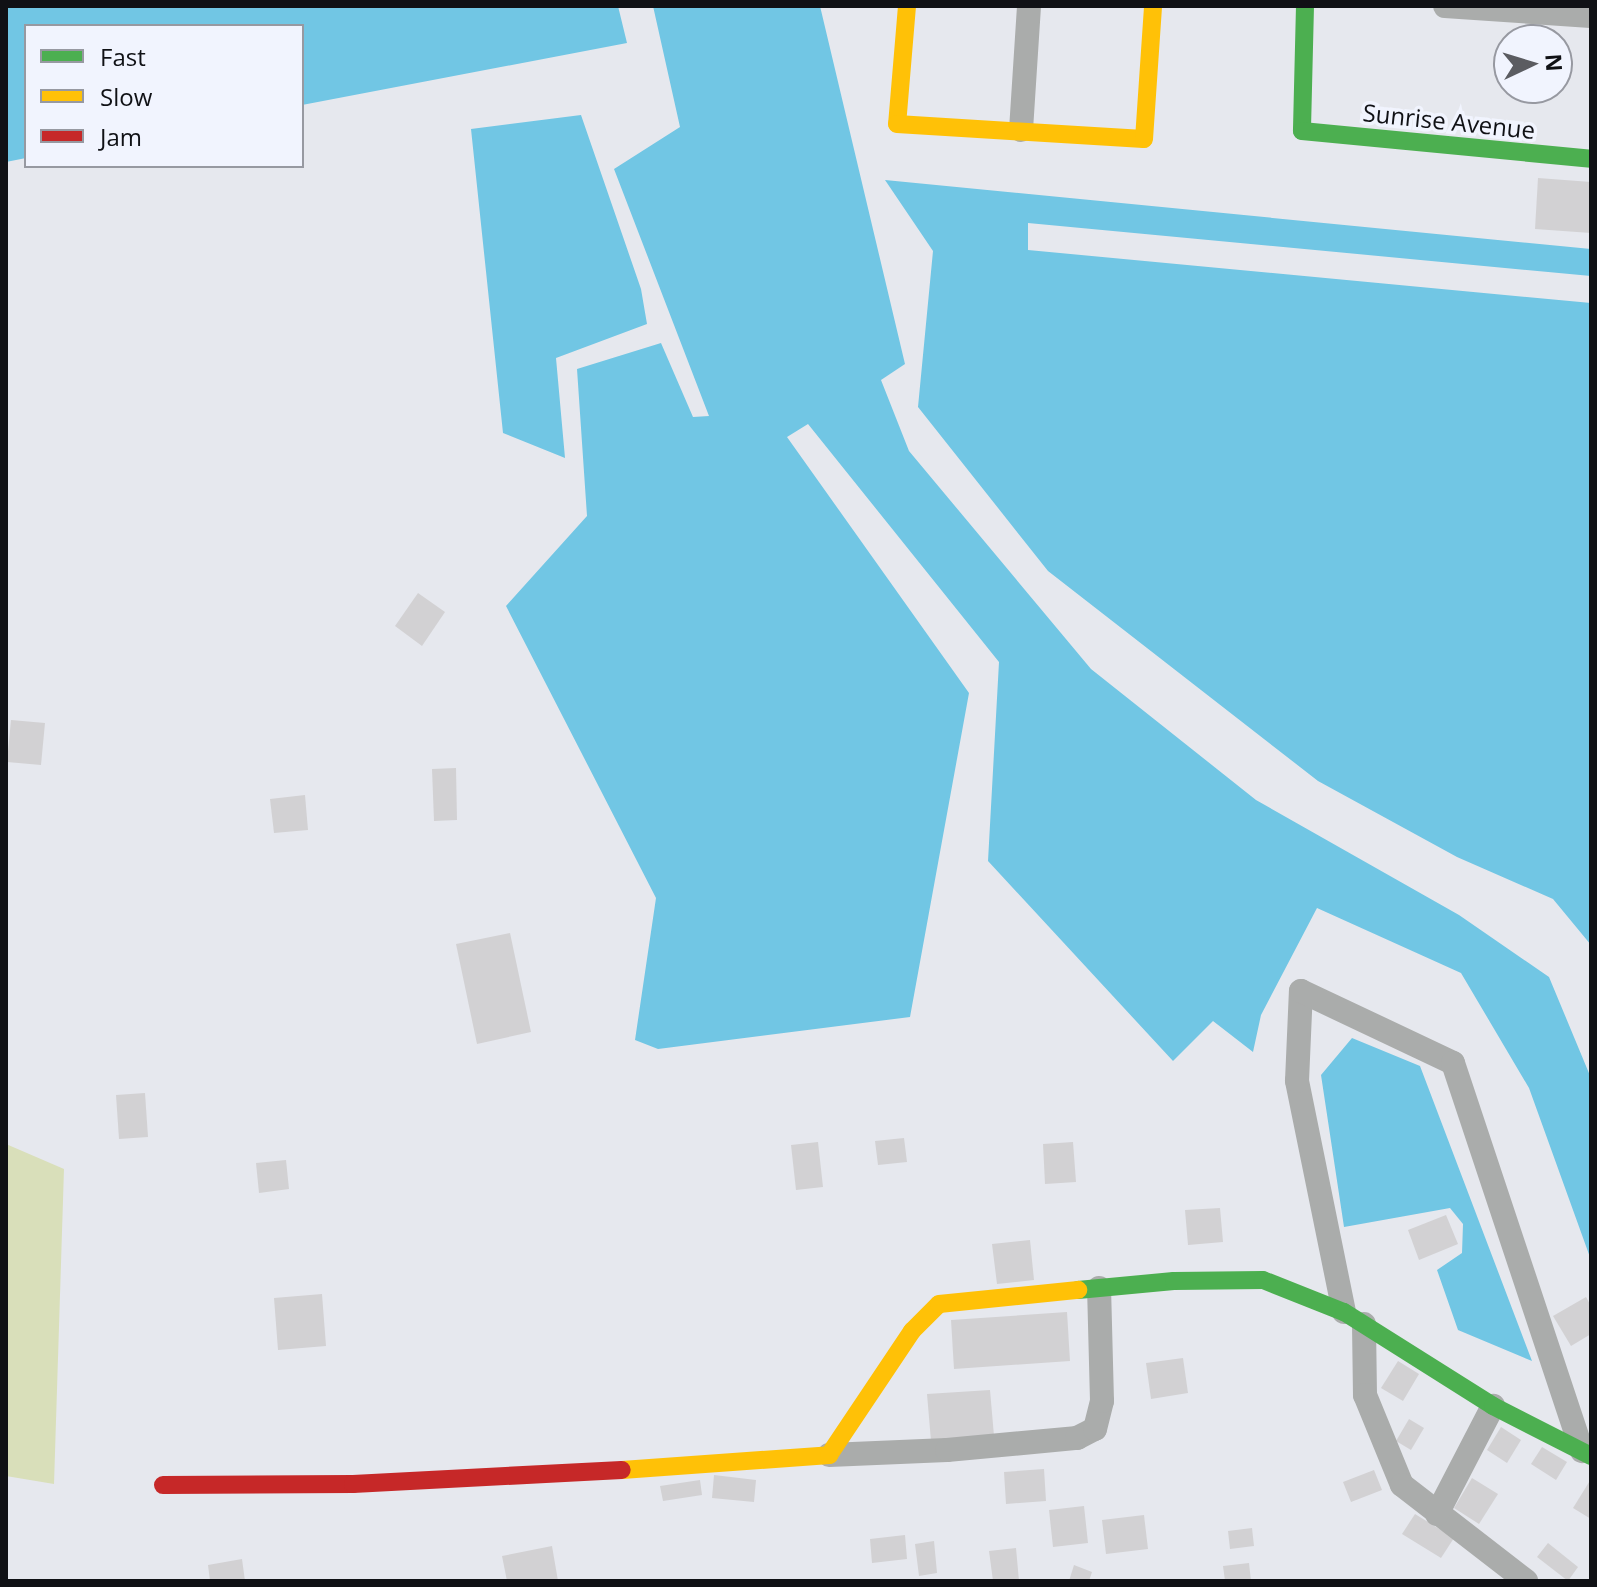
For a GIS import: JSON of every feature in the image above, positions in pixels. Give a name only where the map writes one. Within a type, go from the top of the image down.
[{"type":"street","points":[[907,6],[897,124],[1144,139],[1153,6]]},
{"type":"street","points":[[1021,130],[1029,6]]},
{"type":"street","name":"Sunrise Avenue","points":[[1305,6],[1302,131],[1591,159]]},
{"type":"street","points":[[1445,6],[1591,16]]},
{"type":"street","points":[[1526,1581],[1402,1485],[1365,1395],[1354,1318],[1297,1081],[1301,991],[1453,1063],[1587,1454]]},
{"type":"street","points":[[829,1455],[912,1331],[939,1304],[1174,1281],[1263,1280],[1354,1318],[1493,1406],[1587,1454]]},
{"type":"street","points":[[163,1485],[353,1484],[734,1464],[1077,1438],[1095,1429],[1102,1401],[1099,1288]]},
{"type":"street","points":[[1437,1514],[1493,1406]]},
{"type":"green space","points":[[6,1144],[64,1169],[54,1484],[6,1476]]},
{"type":"water","points":[[6,6],[618,6],[627,43],[304,105],[304,24],[24,24],[24,158],[6,162]]},
{"type":"water","points":[[653,6],[820,6],[905,364],[881,380],[909,451],[1091,669],[1256,800],[1459,915],[1549,977],[1591,1078],[1591,1260],[1529,1088],[1461,973],[1317,908],[1261,1015],[1253,1052],[1213,1021],[1173,1061],[988,861],[999,662],[808,424],[787,437],[969,693],[910,1017],[658,1049],[635,1040],[656,898],[506,606],[587,516],[577,369],[661,343],[693,417],[709,416],[614,169],[680,127]]},
{"type":"water","points":[[581,115],[641,289],[647,324],[556,358],[565,458],[503,433],[471,129]]},
{"type":"water","points":[[885,180],[1591,249],[1591,276],[1028,223],[1028,250],[1591,303],[1591,945],[1553,899],[1457,857],[1318,781],[1048,571],[918,407],[933,251]]},
{"type":"water","points":[[1352,1038],[1420,1066],[1532,1361],[1458,1330],[1437,1270],[1462,1253],[1463,1224],[1450,1208],[1344,1227],[1321,1075]]},
{"type":"building","points":[[1538,178],[1591,182],[1591,233],[1535,229]]},
{"type":"building","points":[[418,593],[445,612],[422,646],[395,626]]},
{"type":"building","points":[[11,720],[45,723],[41,765],[7,762]]},
{"type":"building","points":[[456,768],[457,820],[434,821],[432,769]]},
{"type":"building","points":[[305,795],[308,830],[274,833],[270,799]]},
{"type":"building","points":[[510,933],[531,1032],[477,1044],[456,944]]},
{"type":"building","points":[[145,1093],[148,1137],[119,1139],[116,1095]]},
{"type":"building","points":[[904,1138],[907,1162],[878,1165],[875,1141]]},
{"type":"building","points":[[818,1142],[823,1187],[796,1190],[791,1145]]},
{"type":"building","points":[[1073,1142],[1076,1182],[1045,1184],[1043,1144]]},
{"type":"building","points":[[286,1160],[289,1189],[259,1193],[256,1163]]},
{"type":"building","points":[[1220,1208],[1223,1242],[1188,1245],[1185,1210]]},
{"type":"building","points":[[1446,1215],[1458,1244],[1419,1260],[1408,1230]]},
{"type":"building","points":[[1030,1240],[1034,1280],[997,1284],[992,1244]]},
{"type":"building","points":[[322,1294],[326,1346],[278,1350],[274,1298]]},
{"type":"building","points":[[1586,1297],[1591,1306],[1591,1334],[1571,1346],[1553,1316]]},
{"type":"building","points":[[1067,1312],[1070,1361],[954,1369],[951,1320]]},
{"type":"building","points":[[1183,1358],[1188,1393],[1151,1399],[1146,1363]]},
{"type":"building","points":[[1398,1361],[1419,1374],[1403,1401],[1381,1388]]},
{"type":"building","points":[[990,1390],[994,1436],[931,1441],[927,1394]]},
{"type":"building","points":[[1409,1419],[1424,1428],[1411,1450],[1396,1441]]},
{"type":"building","points":[[1501,1427],[1521,1440],[1507,1463],[1487,1450]]},
{"type":"building","points":[[1542,1447],[1567,1462],[1556,1480],[1531,1464]]},
{"type":"building","points":[[1044,1469],[1046,1501],[1006,1504],[1004,1472]]},
{"type":"building","points":[[1374,1470],[1382,1490],[1351,1502],[1343,1482]]},
{"type":"building","points":[[714,1475],[756,1480],[754,1502],[712,1498]]},
{"type":"building","points":[[1472,1478],[1498,1494],[1479,1524],[1454,1508]]},
{"type":"building","points":[[1591,1479],[1591,1519],[1573,1508]]},
{"type":"building","points":[[700,1480],[702,1495],[663,1501],[660,1486]]},
{"type":"building","points":[[1084,1506],[1088,1543],[1053,1547],[1049,1510]]},
{"type":"building","points":[[1415,1514],[1454,1538],[1441,1558],[1402,1534]]},
{"type":"building","points":[[1144,1515],[1148,1549],[1106,1554],[1102,1520]]},
{"type":"building","points":[[1252,1528],[1254,1546],[1230,1549],[1228,1531]]},
{"type":"building","points":[[905,1535],[907,1559],[872,1563],[870,1539]]},
{"type":"building","points":[[934,1541],[937,1573],[919,1576],[915,1544]]},
{"type":"building","points":[[1548,1543],[1578,1567],[1568,1581],[1537,1557]]},
{"type":"building","points":[[552,1546],[558,1581],[507,1581],[502,1556]]},
{"type":"building","points":[[1016,1548],[1019,1581],[993,1581],[989,1551]]},
{"type":"building","points":[[242,1559],[245,1581],[210,1581],[208,1565]]},
{"type":"building","points":[[1249,1563],[1251,1581],[1225,1581],[1223,1566]]},
{"type":"building","points":[[1074,1565],[1092,1572],[1089,1581],[1069,1581]]},
{"type":"traffic: fast","points":[[1305,6],[1302,131],[1591,159]]},
{"type":"traffic: fast","points":[[1078,1290],[1174,1281],[1263,1280],[1344,1312],[1493,1406],[1591,1456]]},
{"type":"traffic: slow","points":[[907,6],[897,124],[1144,139],[1153,6]]},
{"type":"traffic: slow","points":[[622,1470],[829,1455],[912,1331],[939,1304],[1078,1290]]},
{"type":"traffic: jam","points":[[163,1485],[353,1484],[622,1470]]}]
